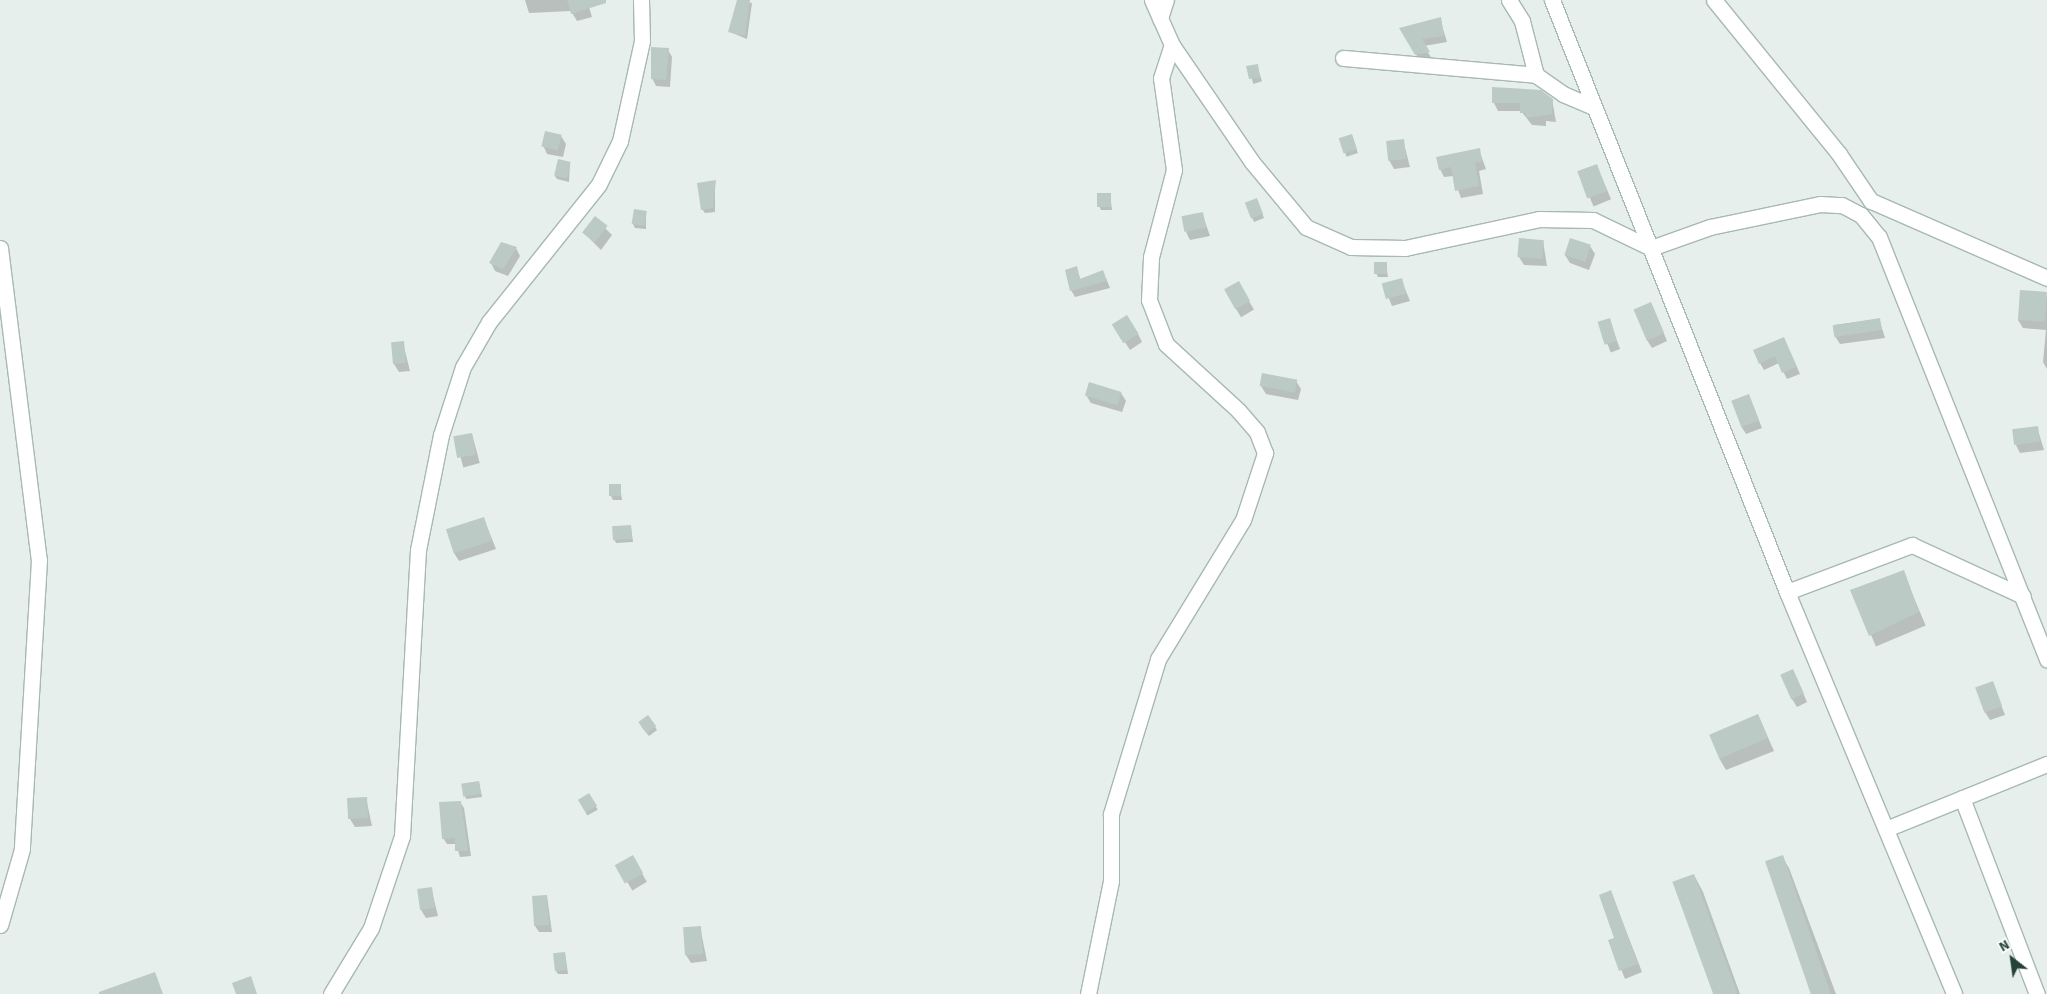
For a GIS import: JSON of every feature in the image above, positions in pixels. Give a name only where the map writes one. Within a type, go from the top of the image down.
[{"type":"street","points":[[331,994],[370,928],[402,836],[418,550],[441,435],[463,368],[490,322],[599,184],[620,141],[642,41],[641,0]]},
{"type":"street","points":[[1152,0],[1172,45],[1252,162],[1306,227],[1351,247],[1405,248],[1539,220],[1584,220],[1650,248],[1710,228],[1820,204],[1842,205],[1861,215],[1879,237],[2047,660]]},
{"type":"street","points":[[1160,18],[1166,0]]},
{"type":"street","points":[[1508,0],[1522,21],[1536,75]]},
{"type":"street","points":[[1552,0],[1787,592],[1954,994]]},
{"type":"street","points":[[1714,0],[1839,154],[1871,201],[2047,278]]},
{"type":"street","points":[[1088,994],[1111,881],[1111,814],[1158,659],[1243,520],[1265,453],[1257,432],[1239,411],[1166,344],[1149,300],[1151,257],[1174,170],[1161,78],[1172,45]]},
{"type":"street","points":[[1343,58],[1536,75],[1563,94],[1594,107]]},
{"type":"street","points":[[1861,215],[1871,201]]},
{"type":"street","points":[[0,248],[39,560],[22,849],[0,925]]},
{"type":"street","points":[[1787,592],[1912,545],[2023,596]]},
{"type":"street","points":[[1886,829],[2047,764]]},
{"type":"street","points":[[1962,798],[2037,994]]},
{"type":"building","points":[[567,0],[606,0],[606,3],[571,14]]},
{"type":"building","points":[[737,0],[750,0],[745,36],[728,32]]},
{"type":"building","points":[[1441,17],[1444,36],[1422,39],[1430,52],[1415,55],[1399,28]]},
{"type":"building","points":[[651,47],[669,48],[666,80],[651,79]]},
{"type":"building","points":[[1258,64],[1260,78],[1249,79],[1246,66]]},
{"type":"building","points":[[1492,87],[1541,90],[1553,99],[1552,114],[1526,118],[1526,113],[1520,113],[1520,103],[1492,103]]},
{"type":"building","points":[[545,131],[562,135],[558,150],[541,147]]},
{"type":"building","points":[[1352,134],[1357,149],[1344,154],[1339,138]]},
{"type":"building","points":[[1404,139],[1406,159],[1388,161],[1386,141]]},
{"type":"building","points":[[1480,148],[1482,161],[1475,163],[1479,186],[1455,191],[1451,167],[1439,170],[1436,157]]},
{"type":"building","points":[[558,159],[571,162],[567,178],[554,176]]},
{"type":"building","points":[[1597,164],[1607,191],[1587,198],[1577,171]]},
{"type":"building","points":[[716,180],[713,208],[701,210],[697,183]]},
{"type":"building","points":[[1097,193],[1111,193],[1111,207],[1097,207]]},
{"type":"building","points":[[1257,198],[1263,214],[1251,219],[1245,203]]},
{"type":"building","points":[[634,209],[647,211],[644,226],[632,224]]},
{"type":"building","points":[[1203,212],[1206,228],[1184,232],[1181,216]]},
{"type":"building","points":[[595,216],[608,226],[595,242],[582,233]]},
{"type":"building","points":[[1519,238],[1544,240],[1542,259],[1517,257]]},
{"type":"building","points":[[1570,238],[1591,245],[1585,262],[1564,255]]},
{"type":"building","points":[[501,242],[517,247],[503,269],[489,263]]},
{"type":"building","points":[[1374,262],[1387,262],[1387,274],[1374,274]]},
{"type":"building","points":[[1077,266],[1080,279],[1103,270],[1107,281],[1070,291],[1065,270]]},
{"type":"building","points":[[1402,278],[1406,293],[1386,299],[1382,283]]},
{"type":"building","points":[[1239,281],[1250,301],[1235,309],[1224,289]]},
{"type":"building","points":[[2020,290],[2047,292],[2045,322],[2018,320]]},
{"type":"building","points":[[1651,302],[1664,333],[1647,341],[1634,309]]},
{"type":"building","points":[[1127,315],[1139,334],[1123,343],[1112,325]]},
{"type":"building","points":[[1610,318],[1617,341],[1605,345],[1598,322]]},
{"type":"building","points":[[1880,318],[1882,330],[1834,337],[1833,326]]},
{"type":"building","points":[[1784,337],[1797,367],[1782,373],[1775,356],[1759,364],[1753,350]]},
{"type":"building","points":[[404,341],[406,363],[393,364],[391,342]]},
{"type":"building","points":[[1262,373],[1297,380],[1295,393],[1260,386]]},
{"type":"building","points":[[1089,382],[1122,392],[1117,405],[1085,395]]},
{"type":"building","points":[[1749,394],[1759,420],[1741,427],[1731,401]]},
{"type":"building","points":[[2038,426],[2040,442],[2014,445],[2012,429]]},
{"type":"building","points":[[472,433],[476,455],[457,458],[453,436]]},
{"type":"building","points":[[609,484],[621,484],[621,496],[609,496]]},
{"type":"building","points":[[484,517],[492,541],[454,553],[446,529]]},
{"type":"building","points":[[631,525],[632,539],[613,540],[612,526]]},
{"type":"building","points":[[1904,570],[1919,612],[1869,636],[1850,590]]},
{"type":"building","points":[[1793,669],[1804,694],[1791,699],[1780,675]]},
{"type":"building","points":[[1993,681],[2002,706],[1984,713],[1975,687]]},
{"type":"building","points":[[1758,714],[1768,738],[1719,759],[1709,735]]},
{"type":"building","points":[[648,715],[656,726],[647,733],[638,722]]},
{"type":"building","points":[[479,781],[481,794],[463,797],[461,784]]},
{"type":"building","points":[[589,793],[597,806],[586,813],[578,800]]},
{"type":"building","points":[[367,797],[368,818],[348,819],[347,798]]},
{"type":"building","points":[[461,801],[468,851],[455,851],[455,838],[442,839],[439,802]]},
{"type":"building","points":[[633,855],[643,873],[625,884],[615,865]]},
{"type":"building","points":[[1783,855],[1831,994],[1811,994],[1765,861]]},
{"type":"building","points":[[1694,874],[1737,993],[1713,994],[1672,882]]},
{"type":"building","points":[[432,887],[435,908],[420,910],[417,889]]},
{"type":"building","points":[[1611,890],[1638,964],[1619,971],[1608,940],[1614,938],[1599,895]]},
{"type":"building","points":[[547,895],[549,925],[534,926],[532,896]]},
{"type":"building","points":[[701,926],[703,954],[685,955],[683,927]]},
{"type":"building","points":[[565,952],[567,970],[555,971],[553,953]]},
{"type":"building","points":[[155,972],[163,994],[99,994],[99,992]]},
{"type":"building","points":[[251,976],[257,994],[236,994],[232,983]]}]
